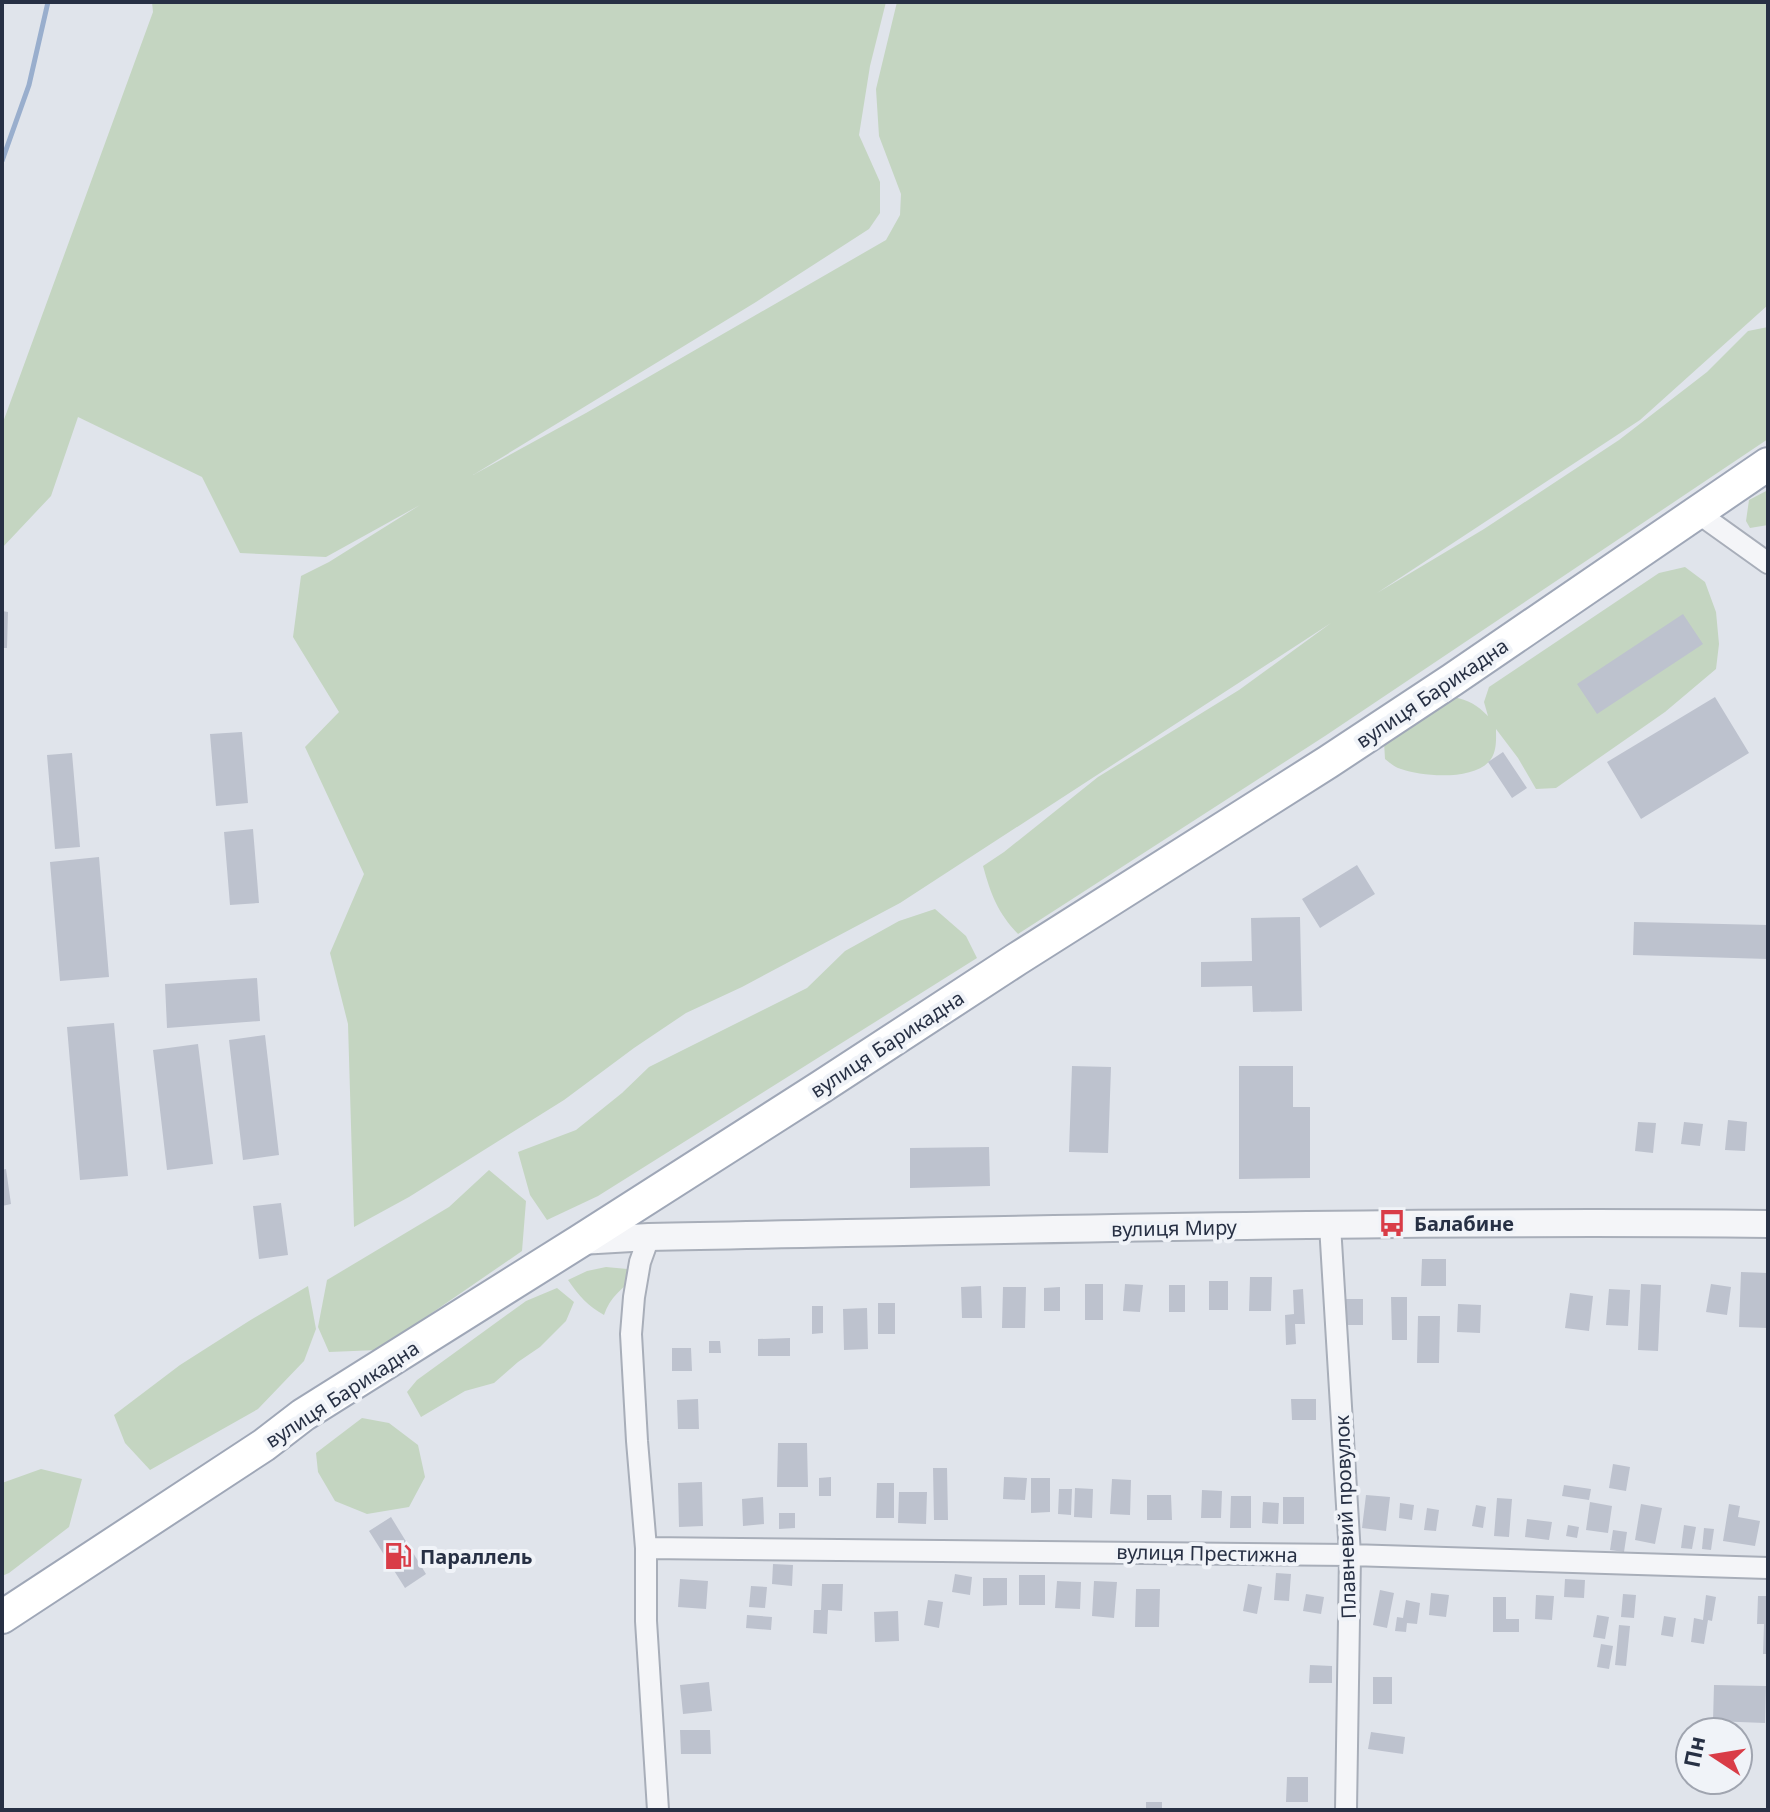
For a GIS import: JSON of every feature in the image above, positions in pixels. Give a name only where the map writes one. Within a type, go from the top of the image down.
[{"type":"main road","name":"вулиця Барикадна","points":[[2,1617],[240,1461],[303,1415],[1328,762],[1768,464]]},
{"type":"street","points":[[1698,513],[1768,563]]},
{"type":"street","name":"вулиця Миру","points":[[580,1241],[649,1237],[1330,1225],[1579,1222],[1768,1224]]},
{"type":"street","name":"Плавневий провулок","points":[[1330,1225],[1350,1555],[1346,1810]]},
{"type":"street","points":[[649,1237],[640,1262],[631,1334],[646,1548],[646,1621],[658,1810]]},
{"type":"street","name":"вулиця Престижна","points":[[646,1548],[1350,1555],[1768,1568]]},
{"type":"green space","points":[[152,2],[886,2],[870,66],[859,135],[880,182],[880,213],[869,229],[473,475],[886,240],[900,215],[901,194],[879,136],[876,89],[897,2],[1768,2],[1768,305],[1640,420],[1377,593],[1484,529],[1619,440],[1707,372],[1748,331],[1768,327],[1768,439],[1325,736],[1018,934],[996,903],[983,866],[1098,777],[1239,690],[1331,623],[900,903],[742,987],[686,1013],[564,1100],[409,1197],[354,1227],[348,1024],[330,953],[364,874],[305,747],[339,712],[293,637],[301,576],[420,505],[326,557],[240,553],[202,477],[78,417],[51,496],[2,548],[2,425],[153,12]]},
{"type":"green space","points":[[1768,490],[1768,525],[1750,528],[1746,521],[1749,500]]},
{"type":"green space","points":[[1685,567],[1705,582],[1716,612],[1719,644],[1716,669],[1665,712],[1556,788],[1536,789],[1496,729],[1493,756],[1474,771],[1449,775],[1422,774],[1399,768],[1385,759],[1384,742],[1453,697],[1472,704],[1488,716],[1484,702],[1489,687],[1659,573]]},
{"type":"green space","points":[[935,909],[966,936],[977,958],[598,1196],[547,1220],[530,1195],[518,1152],[576,1130],[649,1067],[807,988],[845,951],[899,921]]},
{"type":"green space","points":[[489,1170],[526,1201],[522,1251],[378,1350],[329,1352],[318,1327],[327,1280],[449,1207]]},
{"type":"green space","points":[[606,1267],[638,1270],[637,1277],[613,1298],[604,1315],[584,1300],[568,1280]]},
{"type":"green space","points":[[308,1286],[316,1329],[304,1361],[258,1409],[150,1470],[125,1443],[114,1415],[180,1365]]},
{"type":"green space","points":[[557,1288],[574,1302],[566,1321],[540,1347],[494,1383],[465,1391],[421,1417],[407,1392],[417,1380],[526,1301]]},
{"type":"green space","points":[[362,1418],[389,1423],[418,1445],[425,1477],[409,1507],[367,1514],[335,1501],[318,1472],[316,1453]]},
{"type":"green space","points":[[41,1469],[82,1479],[69,1527],[2,1576],[2,1483]]},
{"type":"building","points":[[2,611],[8,612],[7,648],[2,648]]},
{"type":"building","points":[[1683,614],[1703,644],[1597,714],[1577,684]]},
{"type":"building","points":[[1715,697],[1749,753],[1641,819],[1607,762]]},
{"type":"building","points":[[242,732],[248,803],[216,806],[210,734]]},
{"type":"building","points":[[1503,752],[1527,788],[1512,798],[1488,762]]},
{"type":"building","points":[[72,753],[80,847],[55,849],[47,755]]},
{"type":"building","points":[[253,829],[259,903],[230,905],[224,832]]},
{"type":"building","points":[[99,857],[109,977],[60,981],[50,862]]},
{"type":"building","points":[[1357,865],[1375,894],[1320,928],[1302,899]]},
{"type":"building","points":[[1300,917],[1302,1011],[1253,1012],[1252,986],[1201,987],[1201,962],[1252,961],[1251,918]]},
{"type":"building","points":[[1634,922],[1768,925],[1768,959],[1633,955]]},
{"type":"building","points":[[257,978],[260,1021],[167,1028],[165,984]]},
{"type":"building","points":[[114,1023],[128,1176],[80,1180],[67,1027]]},
{"type":"building","points":[[265,1035],[279,1155],[243,1160],[229,1040]]},
{"type":"building","points":[[198,1044],[213,1164],[167,1170],[153,1050]]},
{"type":"building","points":[[1072,1066],[1111,1067],[1108,1153],[1069,1152]]},
{"type":"building","points":[[1239,1066],[1293,1066],[1293,1107],[1310,1107],[1310,1178],[1239,1179]]},
{"type":"building","points":[[1728,1120],[1747,1122],[1745,1151],[1725,1150]]},
{"type":"building","points":[[1638,1122],[1656,1123],[1653,1153],[1635,1151]]},
{"type":"building","points":[[1684,1122],[1703,1124],[1700,1146],[1681,1144]]},
{"type":"building","points":[[989,1147],[990,1186],[910,1188],[910,1148]]},
{"type":"building","points":[[6,1169],[11,1204],[2,1206],[2,1170]]},
{"type":"building","points":[[281,1203],[288,1255],[259,1259],[253,1206]]},
{"type":"building","points":[[1422,1259],[1446,1259],[1446,1286],[1421,1286]]},
{"type":"building","points":[[1741,1272],[1768,1273],[1767,1328],[1739,1327]]},
{"type":"building","points":[[1250,1277],[1272,1277],[1271,1311],[1249,1311]]},
{"type":"building","points":[[1209,1281],[1228,1281],[1228,1310],[1209,1310]]},
{"type":"building","points":[[1085,1284],[1103,1284],[1103,1320],[1085,1320]]},
{"type":"building","points":[[1125,1284],[1143,1285],[1140,1312],[1123,1311]]},
{"type":"building","points":[[1641,1284],[1661,1285],[1658,1351],[1638,1350]]},
{"type":"building","points":[[1711,1284],[1731,1287],[1727,1315],[1706,1312]]},
{"type":"building","points":[[1169,1285],[1185,1285],[1185,1312],[1169,1312]]},
{"type":"building","points":[[981,1286],[982,1318],[962,1318],[961,1287]]},
{"type":"building","points":[[1003,1287],[1026,1287],[1025,1328],[1002,1328]]},
{"type":"building","points":[[1060,1287],[1060,1311],[1044,1311],[1044,1288]]},
{"type":"building","points":[[1303,1289],[1305,1324],[1295,1324],[1296,1344],[1286,1345],[1285,1315],[1294,1314],[1293,1290]]},
{"type":"building","points":[[1609,1289],[1630,1290],[1628,1326],[1606,1325]]},
{"type":"building","points":[[1570,1293],[1593,1296],[1589,1331],[1565,1328]]},
{"type":"building","points":[[1391,1297],[1407,1297],[1407,1340],[1392,1340]]},
{"type":"building","points":[[1346,1299],[1363,1299],[1363,1325],[1346,1325]]},
{"type":"building","points":[[878,1303],[895,1303],[895,1334],[878,1334]]},
{"type":"building","points":[[1458,1304],[1481,1305],[1480,1333],[1457,1332]]},
{"type":"building","points":[[812,1306],[823,1306],[823,1333],[812,1334]]},
{"type":"building","points":[[867,1308],[868,1349],[844,1350],[843,1309]]},
{"type":"building","points":[[1418,1316],[1440,1316],[1439,1363],[1417,1363]]},
{"type":"building","points":[[790,1338],[790,1356],[758,1356],[758,1339]]},
{"type":"building","points":[[709,1341],[720,1341],[721,1353],[709,1353]]},
{"type":"building","points":[[672,1348],[691,1348],[692,1371],[672,1371]]},
{"type":"building","points":[[698,1399],[699,1429],[678,1429],[677,1400]]},
{"type":"building","points":[[1291,1399],[1316,1399],[1316,1420],[1292,1420]]},
{"type":"building","points":[[778,1443],[807,1443],[808,1487],[777,1487]]},
{"type":"building","points":[[1613,1464],[1630,1467],[1626,1491],[1609,1488]]},
{"type":"building","points":[[933,1468],[947,1468],[948,1520],[934,1520]]},
{"type":"building","points":[[831,1477],[831,1496],[819,1496],[819,1478]]},
{"type":"building","points":[[1004,1477],[1027,1478],[1025,1500],[1003,1499]]},
{"type":"building","points":[[1031,1478],[1050,1478],[1050,1512],[1031,1513]]},
{"type":"building","points":[[1112,1479],[1131,1480],[1130,1515],[1110,1514]]},
{"type":"building","points":[[702,1482],[703,1526],[679,1527],[678,1483]]},
{"type":"building","points":[[877,1483],[894,1483],[894,1518],[876,1518]]},
{"type":"building","points":[[1564,1485],[1591,1489],[1589,1500],[1562,1496]]},
{"type":"building","points":[[1075,1488],[1093,1489],[1092,1518],[1074,1517]]},
{"type":"building","points":[[1059,1489],[1072,1489],[1071,1515],[1058,1514]]},
{"type":"building","points":[[1202,1490],[1222,1491],[1221,1518],[1201,1518]]},
{"type":"building","points":[[899,1492],[927,1492],[926,1524],[898,1523]]},
{"type":"building","points":[[1147,1495],[1171,1495],[1172,1520],[1147,1520]]},
{"type":"building","points":[[1366,1495],[1390,1497],[1386,1531],[1362,1528]]},
{"type":"building","points":[[1231,1496],[1251,1496],[1251,1528],[1230,1528]]},
{"type":"building","points":[[763,1497],[764,1524],[743,1526],[742,1499]]},
{"type":"building","points":[[1283,1497],[1304,1497],[1304,1524],[1283,1524]]},
{"type":"building","points":[[1497,1498],[1512,1499],[1509,1537],[1494,1536]]},
{"type":"building","points":[[1263,1502],[1279,1503],[1278,1524],[1262,1523]]},
{"type":"building","points":[[1590,1502],[1612,1506],[1608,1533],[1586,1530]]},
{"type":"building","points":[[1400,1503],[1414,1505],[1412,1520],[1399,1518]]},
{"type":"building","points":[[1641,1504],[1662,1508],[1655,1544],[1635,1540]]},
{"type":"building","points":[[1729,1504],[1740,1506],[1738,1517],[1760,1521],[1755,1546],[1723,1541]]},
{"type":"building","points":[[1476,1505],[1486,1507],[1483,1528],[1472,1526]]},
{"type":"building","points":[[1427,1508],[1439,1510],[1436,1531],[1424,1530]]},
{"type":"building","points":[[779,1513],[795,1513],[795,1528],[779,1529]]},
{"type":"building","points":[[391,1517],[426,1574],[405,1588],[369,1531]]},
{"type":"building","points":[[1527,1519],[1552,1522],[1549,1540],[1525,1537]]},
{"type":"building","points":[[1568,1525],[1579,1527],[1577,1538],[1566,1536]]},
{"type":"building","points":[[1684,1525],[1696,1527],[1692,1549],[1681,1548]]},
{"type":"building","points":[[1704,1528],[1714,1529],[1711,1550],[1702,1549]]},
{"type":"building","points":[[1613,1530],[1627,1532],[1624,1552],[1610,1550]]},
{"type":"building","points":[[773,1564],[793,1565],[792,1586],[772,1584]]},
{"type":"building","points":[[1276,1573],[1291,1574],[1289,1601],[1274,1600]]},
{"type":"building","points":[[955,1574],[972,1577],[970,1595],[952,1592]]},
{"type":"building","points":[[1019,1575],[1045,1575],[1045,1605],[1019,1605]]},
{"type":"building","points":[[983,1578],[1007,1578],[1007,1605],[983,1606]]},
{"type":"building","points":[[680,1579],[708,1581],[706,1609],[678,1607]]},
{"type":"building","points":[[1565,1579],[1585,1580],[1584,1598],[1564,1597]]},
{"type":"building","points":[[1057,1581],[1081,1582],[1080,1609],[1055,1608]]},
{"type":"building","points":[[1094,1581],[1117,1582],[1114,1618],[1092,1616]]},
{"type":"building","points":[[822,1584],[843,1584],[842,1611],[828,1610],[827,1634],[813,1633],[814,1610],[821,1610]]},
{"type":"building","points":[[1248,1584],[1262,1587],[1257,1614],[1243,1611]]},
{"type":"building","points":[[751,1586],[767,1587],[765,1608],[749,1607]]},
{"type":"building","points":[[1136,1589],[1160,1589],[1159,1627],[1135,1627]]},
{"type":"building","points":[[1380,1590],[1394,1593],[1387,1628],[1373,1625]]},
{"type":"building","points":[[1431,1593],[1449,1595],[1446,1617],[1429,1615]]},
{"type":"building","points":[[1306,1594],[1324,1597],[1321,1614],[1303,1611]]},
{"type":"building","points":[[1623,1594],[1636,1595],[1634,1618],[1621,1617]]},
{"type":"building","points":[[1536,1595],[1554,1596],[1552,1620],[1535,1619]]},
{"type":"building","points":[[1706,1595],[1716,1597],[1712,1621],[1708,1620],[1704,1644],[1691,1642],[1694,1618],[1703,1620]]},
{"type":"building","points":[[1758,1596],[1768,1596],[1768,1654],[1763,1654],[1764,1624],[1757,1624]]},
{"type":"building","points":[[1493,1597],[1506,1597],[1506,1619],[1519,1619],[1519,1632],[1493,1632]]},
{"type":"building","points":[[928,1600],[943,1602],[939,1628],[924,1625]]},
{"type":"building","points":[[1406,1600],[1420,1603],[1417,1624],[1407,1623],[1406,1632],[1395,1631],[1397,1617],[1403,1618]]},
{"type":"building","points":[[898,1611],[899,1641],[875,1642],[874,1612]]},
{"type":"building","points":[[747,1615],[772,1617],[771,1630],[746,1628]]},
{"type":"building","points":[[1597,1615],[1609,1617],[1605,1639],[1593,1637]]},
{"type":"building","points":[[1664,1616],[1676,1618],[1673,1637],[1661,1635]]},
{"type":"building","points":[[1619,1625],[1630,1626],[1626,1666],[1615,1665]]},
{"type":"building","points":[[1601,1644],[1613,1646],[1609,1669],[1597,1667]]},
{"type":"building","points":[[1310,1665],[1332,1666],[1332,1683],[1309,1683]]},
{"type":"building","points":[[1373,1677],[1392,1677],[1392,1704],[1373,1704]]},
{"type":"building","points":[[709,1682],[712,1711],[683,1714],[680,1685]]},
{"type":"building","points":[[1714,1685],[1766,1686],[1765,1723],[1754,1723],[1754,1716],[1713,1716]]},
{"type":"building","points":[[680,1730],[710,1730],[711,1754],[681,1754]]},
{"type":"building","points":[[1371,1732],[1405,1737],[1403,1754],[1368,1749]]},
{"type":"building","points":[[1287,1777],[1308,1777],[1308,1802],[1286,1802]]},
{"type":"building","points":[[1146,1802],[1162,1802],[1162,1810],[1146,1810]]},
{"type":"waterway","points":[[2,161],[29,85],[48,2]]},
{"type":"place","name":"Балабине","points":[[1392,1223]]},
{"type":"place","name":"Параллель","points":[[398,1556]]}]
